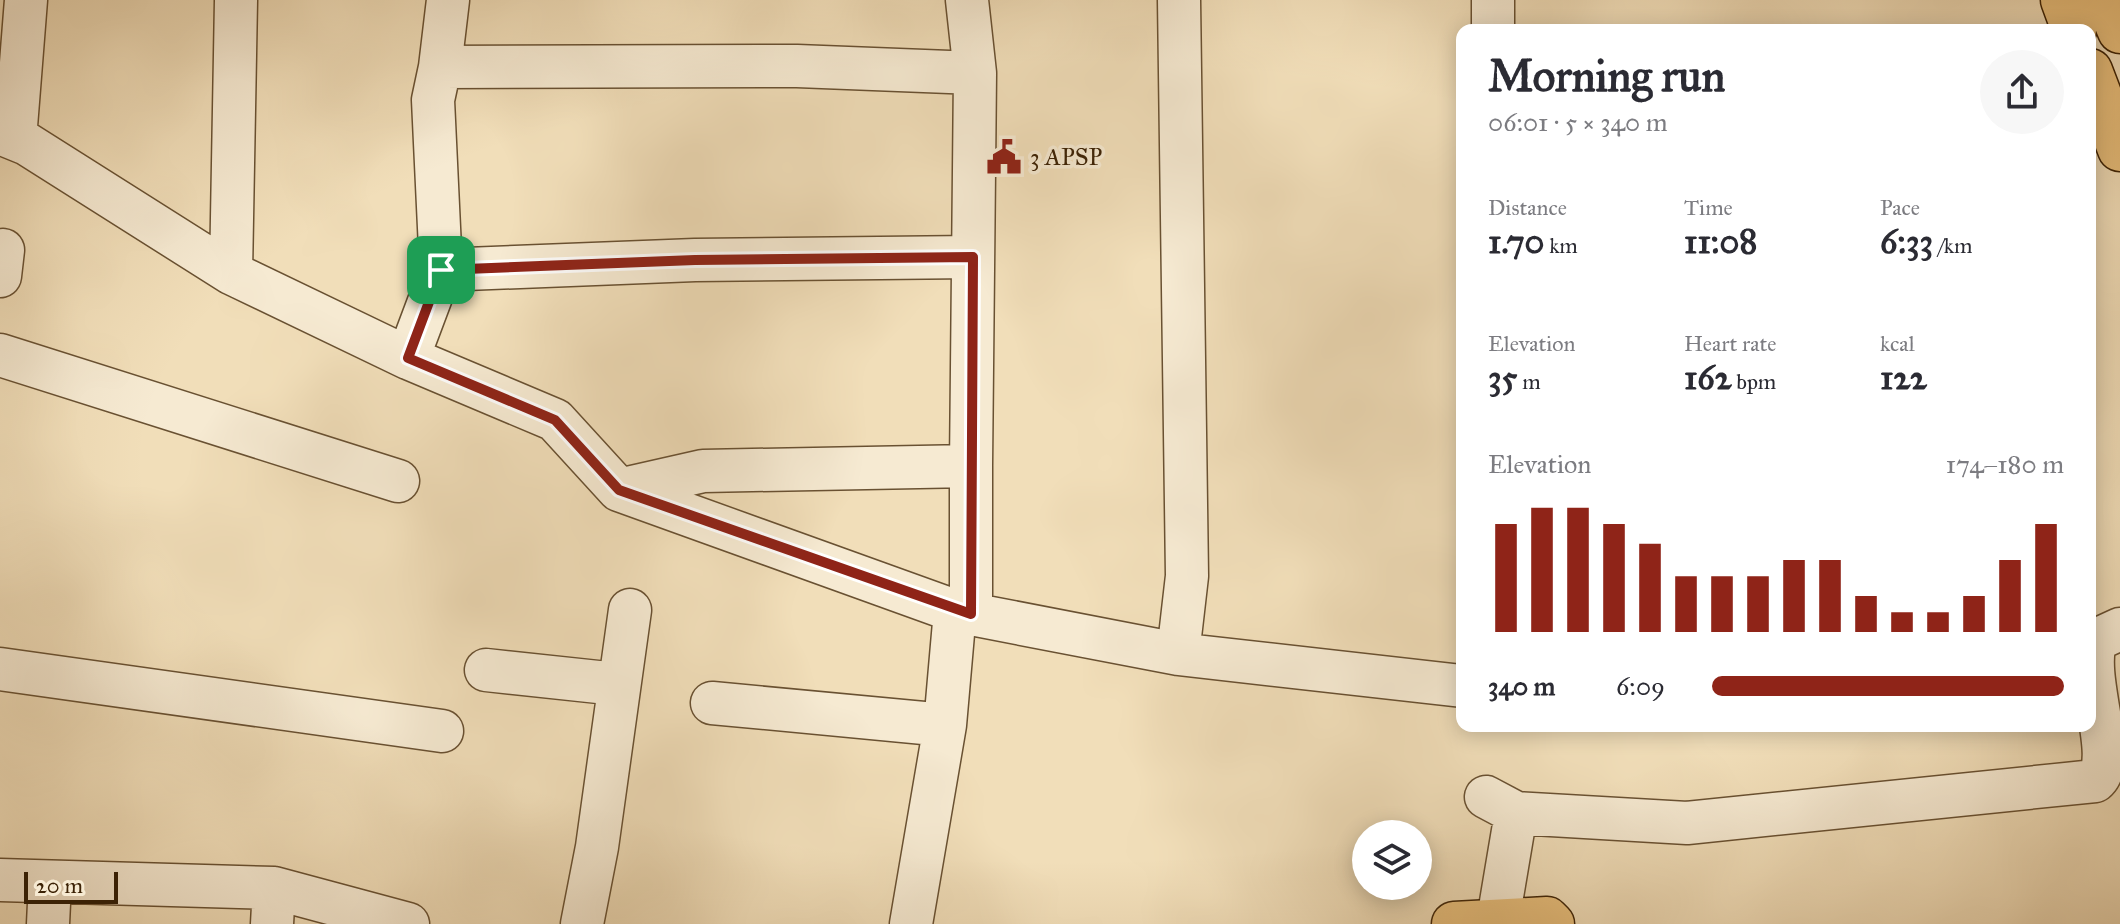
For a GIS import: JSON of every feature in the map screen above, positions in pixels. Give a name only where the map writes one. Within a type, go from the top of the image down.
[{"type":"main road","points":[[2063,0],[2072,24]]},
{"type":"main road","points":[[2107,0],[2120,31]]},
{"type":"main road","points":[[2096,87],[2120,149]]},
{"type":"main road","points":[[1454,924],[1547,919],[1552,924]]},
{"type":"street","points":[[26,0],[8,136],[231,273],[408,358],[555,420],[619,490],[963,612],[1178,654],[1456,685]]},
{"type":"street","points":[[231,273],[236,0]]},
{"type":"street","points":[[408,358],[441,270],[433,100],[448,0]]},
{"type":"street","points":[[911,924],[963,612],[971,466],[975,73],[967,0]]},
{"type":"street","points":[[1178,654],[1187,576],[1179,0]]},
{"type":"street","points":[[1493,0],[1493,24]]},
{"type":"street","points":[[440,67],[797,66],[975,73]]},
{"type":"street","points":[[441,270],[695,260],[973,257]]},
{"type":"street","points":[[0,355],[398,481]]},
{"type":"street","points":[[619,490],[703,471],[971,466]]},
{"type":"street","points":[[582,924],[597,847],[617,684],[630,610]]},
{"type":"street","points":[[2096,640],[2120,629]]},
{"type":"street","points":[[0,669],[442,731]]},
{"type":"street","points":[[486,670],[617,684]]},
{"type":"street","points":[[1498,920],[1501,805],[1687,823],[2095,781],[2106,776],[2111,765],[2112,748],[2096,680]]},
{"type":"street","points":[[712,703],[945,725]]},
{"type":"street","points":[[0,880],[50,882],[273,906],[408,924]]},
{"type":"street","points":[[48,924],[50,882]]},
{"type":"place","name":"3 APSP","points":[[1004,157]]},
{"type":"route","points":[[973,257],[971,614],[955,611],[619,490],[555,420],[408,358],[441,270],[695,260],[973,257]]}]
